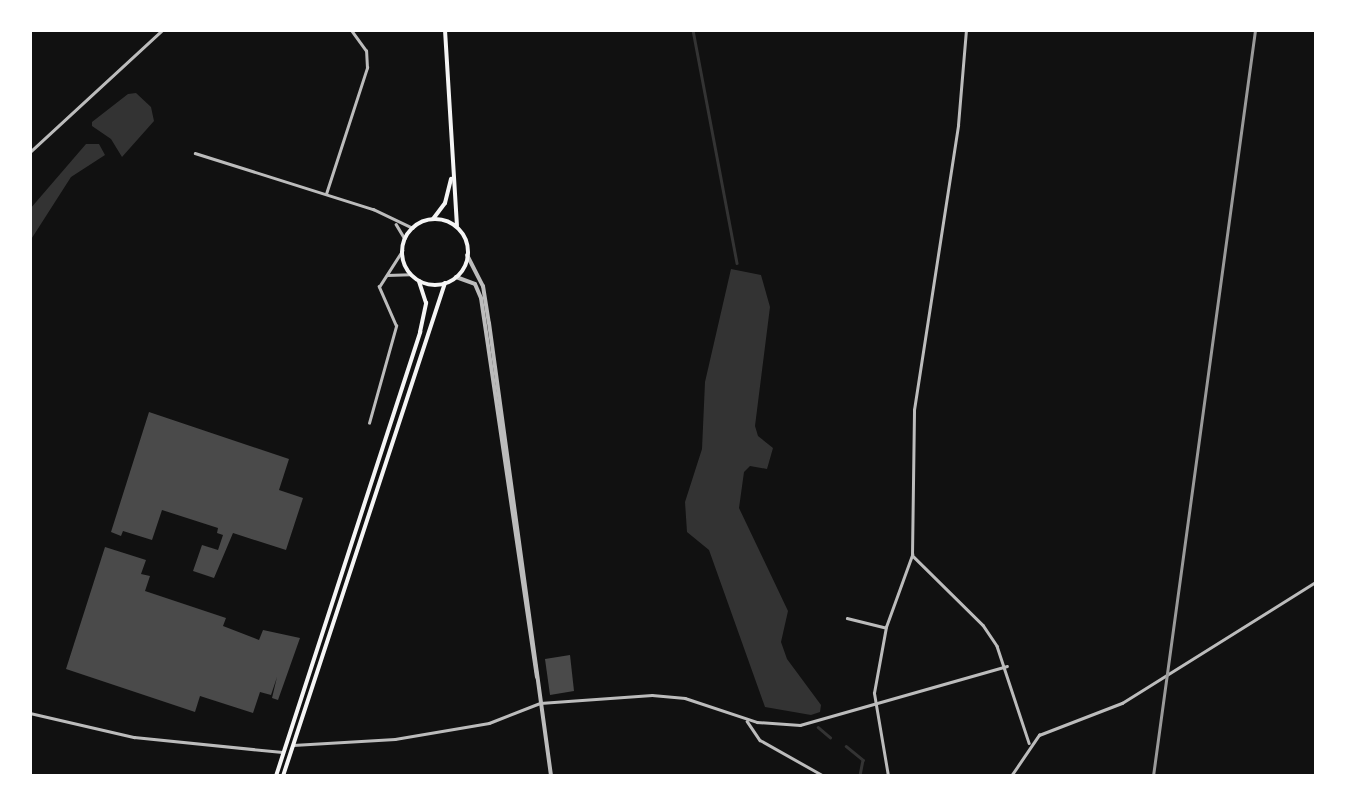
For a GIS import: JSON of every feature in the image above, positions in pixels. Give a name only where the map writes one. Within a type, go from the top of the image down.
[{"type":"main road","points":[[418,281],[445,283],[456,277],[467,255],[458,230],[452,174],[445,30]]},
{"type":"main road","points":[[279,776],[283,752],[420,332],[426,303],[402,250],[405,239],[413,228],[432,220],[445,203],[452,174]]},
{"type":"main road","points":[[432,220],[458,230]]},
{"type":"main road","points":[[279,776],[293,744],[445,283]]},
{"type":"street","points":[[30,152],[162,30]]},
{"type":"street","points":[[325,196],[366,68],[363,44],[352,30]]},
{"type":"street","points":[[888,776],[874,706],[886,627],[912,556],[914,410],[958,126],[966,30]]},
{"type":"street","points":[[196,153],[373,209],[395,223],[413,228]]},
{"type":"street","points":[[395,223],[405,239]]},
{"type":"street","points":[[369,423],[396,335],[396,320],[379,292],[402,250]]},
{"type":"street","points":[[467,255],[482,286],[551,776]]},
{"type":"street","points":[[386,275],[410,274]]},
{"type":"street","points":[[456,277],[475,284],[482,298],[538,681]]},
{"type":"street","points":[[912,556],[983,625],[1007,666],[1029,745]]},
{"type":"street","points":[[1011,776],[1029,745],[1064,723],[1117,706],[1316,582]]},
{"type":"street","points":[[846,618],[886,627]]},
{"type":"street","points":[[293,744],[343,743],[489,722],[540,703],[664,696],[746,720],[800,725],[1007,666]]},
{"type":"street","points":[[30,712],[134,737],[283,752]]},
{"type":"street","points":[[746,720],[760,740],[824,776]]},
{"type":"shaded area","points":[[136,93],[151,107],[154,121],[122,157],[111,139],[92,122],[128,94]]},
{"type":"shaded area","points":[[86,144],[99,144],[105,155],[71,177],[30,241],[30,209]]},
{"type":"shaded area","points":[[731,269],[761,275],[770,307],[755,426],[758,436],[773,448],[767,469],[750,466],[744,472],[739,508],[788,611],[781,642],[787,659],[821,705],[820,712],[811,715],[765,707],[709,550],[687,532],[685,502],[702,449],[705,382]]},
{"type":"building","points":[[149,412],[289,459],[279,490],[303,498],[286,550],[233,533],[214,578],[193,571],[202,545],[218,550],[223,535],[217,533],[218,528],[162,510],[152,540],[123,531],[121,536],[111,532]]},
{"type":"building","points":[[105,547],[146,560],[141,574],[150,576],[145,591],[226,618],[223,626],[259,640],[263,630],[300,638],[278,700],[272,698],[277,677],[271,695],[260,692],[253,713],[200,696],[195,712],[66,669]]},
{"type":"building","points":[[570,655],[574,691],[550,695],[545,659]]},
{"type":"waterway","points":[[693,30],[737,263]]},
{"type":"waterway","points":[[818,727],[830,737]]},
{"type":"waterway","points":[[846,746],[863,760],[860,776]]},
{"type":"railway","points":[[1153,776],[1255,30]]}]
